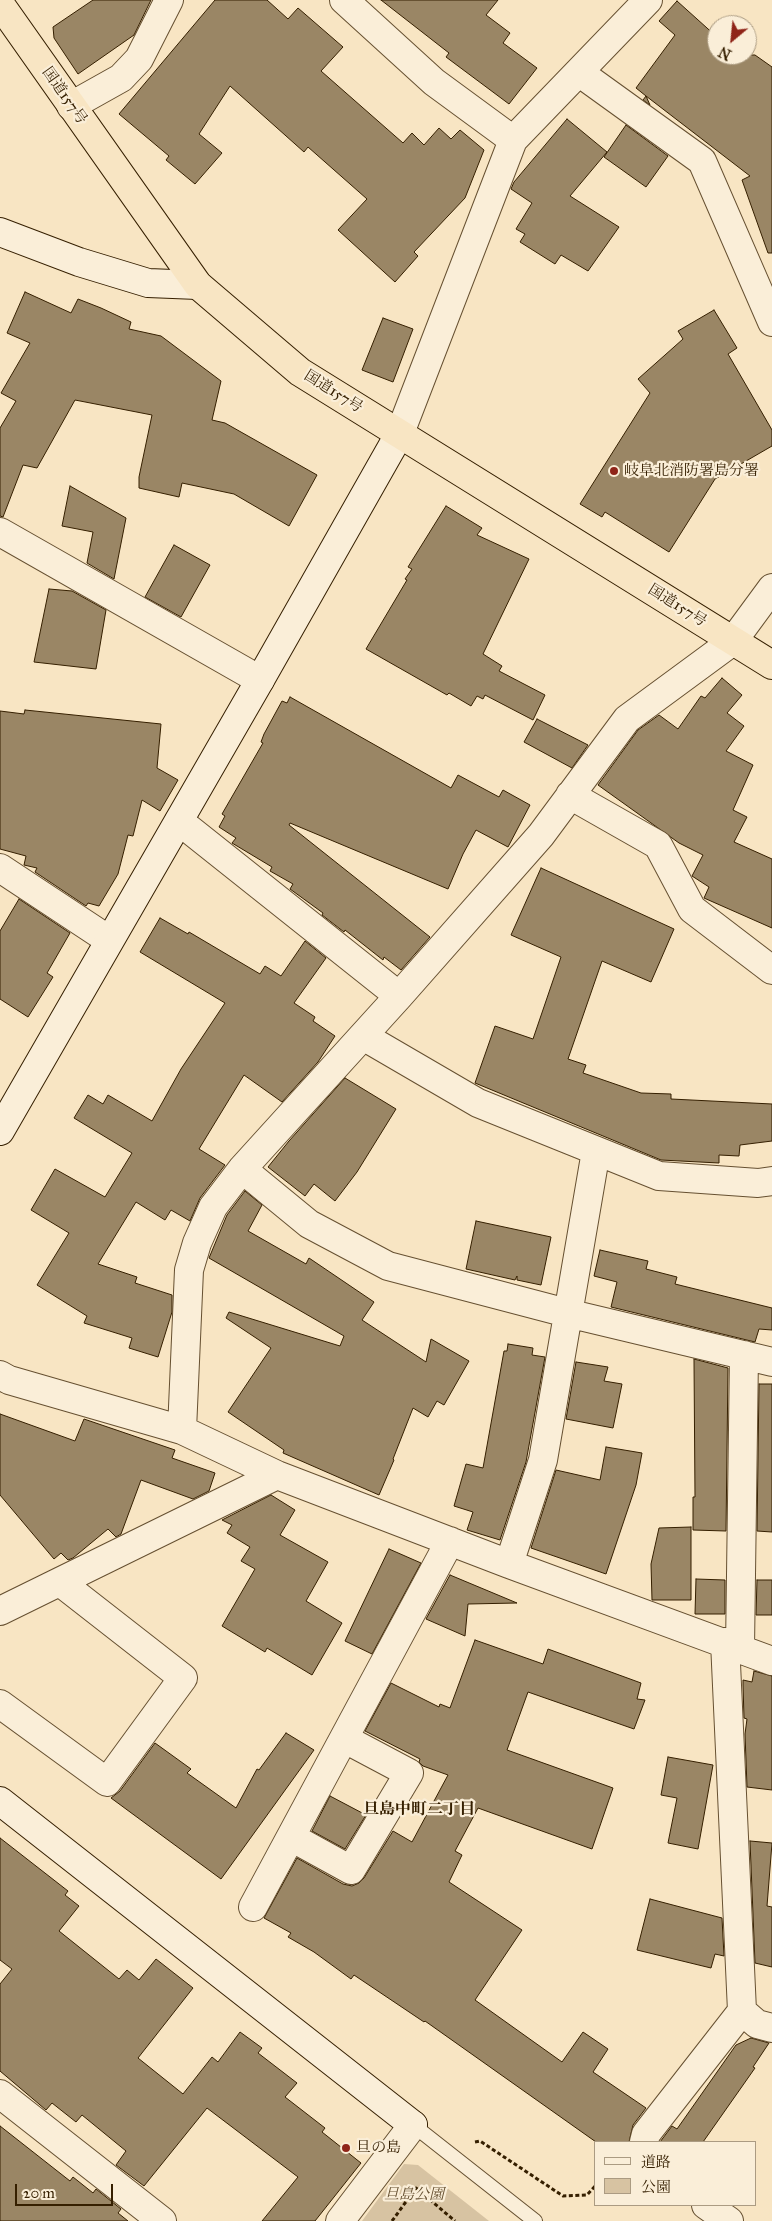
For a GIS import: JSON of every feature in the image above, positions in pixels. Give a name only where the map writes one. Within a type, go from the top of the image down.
[{"type":"highway","name":"国道157号","points":[[0,4],[198,285],[300,372],[772,665]]},
{"type":"street","points":[[71,106],[121,78],[139,59],[169,0]]},
{"type":"street","points":[[344,0],[434,82],[513,140]]},
{"type":"street","points":[[0,1131],[400,434],[513,140],[580,73],[648,0]]},
{"type":"street","points":[[580,73],[702,161],[772,322]]},
{"type":"street","points":[[0,232],[79,262],[148,283],[198,285]]},
{"type":"street","points":[[0,532],[260,680]]},
{"type":"street","points":[[182,1430],[189,1270],[197,1243],[213,1207],[242,1169],[399,996],[541,835],[627,719],[733,641],[772,588]]},
{"type":"street","points":[[570,795],[658,845],[692,909],[772,970]]},
{"type":"street","points":[[179,821],[399,996]]},
{"type":"street","points":[[0,868],[109,940]]},
{"type":"street","points":[[363,1036],[478,1103],[660,1176],[758,1182],[772,1181]]},
{"type":"street","points":[[508,1564],[543,1460],[596,1151]]},
{"type":"street","points":[[242,1169],[309,1224],[388,1266],[567,1313],[772,1362]]},
{"type":"street","points":[[644,2141],[646,2134],[742,2011],[732,1645],[744,1355]]},
{"type":"street","points":[[0,1375],[8,1380],[182,1430],[277,1475],[508,1564],[772,1660]]},
{"type":"street","points":[[0,1612],[277,1475]]},
{"type":"street","points":[[253,1907],[450,1541]]},
{"type":"street","points":[[0,1704],[106,1782],[183,1678],[60,1582]]},
{"type":"street","points":[[291,1837],[351,1870],[409,1773],[345,1739]]},
{"type":"street","points":[[0,1801],[413,2124],[340,2221]]},
{"type":"street","points":[[742,2011],[757,2024],[772,2028]]},
{"type":"street","points":[[5,2104],[162,2221]]},
{"type":"street","points":[[707,2206],[729,2221]]},
{"type":"lane","points":[[413,2124],[535,2221]]},
{"type":"path","points":[[442,2148],[480,2141],[563,2196],[587,2195],[594,2187]]},
{"type":"path","points":[[392,2221],[416,2188],[455,2221]]},
{"type":"green space","name":"旦島公園","points":[[404,2164],[418,2165],[489,2221],[362,2221]]},
{"type":"building","points":[[93,0],[151,0],[134,35],[78,74],[54,38],[53,27]]},
{"type":"building","points":[[215,0],[267,0],[288,19],[298,8],[343,47],[321,71],[403,143],[412,133],[424,145],[439,128],[451,139],[460,130],[484,150],[465,198],[414,252],[418,256],[395,282],[338,230],[367,199],[308,147],[304,152],[230,86],[199,134],[222,153],[195,184],[166,160],[169,156],[119,114]]},
{"type":"building","points":[[381,0],[498,0],[486,15],[510,33],[503,43],[537,68],[509,104],[446,57],[449,53]]},
{"type":"building","points":[[677,1],[707,28],[707,65],[757,65],[757,56],[772,67],[772,253],[768,253],[742,180],[750,176],[636,88],[675,35],[659,21]]},
{"type":"building","points":[[646,96],[650,105],[643,100]]},
{"type":"building","points":[[567,119],[607,152],[570,196],[619,227],[588,271],[561,255],[555,264],[520,242],[525,234],[516,229],[532,203],[511,189],[514,182]]},
{"type":"building","points":[[626,125],[668,156],[646,187],[604,157]]},
{"type":"building","points":[[25,292],[71,313],[78,299],[101,308],[131,322],[129,329],[161,336],[221,381],[212,420],[225,423],[317,475],[289,526],[234,494],[182,483],[179,497],[139,488],[139,477],[152,415],[75,400],[37,468],[23,465],[3,517],[0,516],[0,428],[16,401],[1,393],[30,343],[7,333]]},
{"type":"building","points":[[714,310],[737,348],[728,354],[772,430],[772,446],[715,479],[669,552],[605,512],[602,517],[580,504],[650,393],[638,379],[683,339],[678,331]]},
{"type":"building","points":[[383,318],[413,329],[393,382],[362,370]]},
{"type":"building","points":[[70,486],[126,518],[114,579],[87,563],[93,532],[62,526]]},
{"type":"building","points":[[446,506],[482,528],[477,535],[529,559],[483,654],[502,666],[499,671],[545,695],[533,720],[485,695],[483,699],[477,696],[471,706],[449,693],[447,695],[366,649],[407,580],[405,579],[412,569],[408,567]]},
{"type":"building","points":[[174,545],[210,565],[181,617],[145,597]]},
{"type":"building","points":[[49,589],[72,591],[106,610],[96,669],[34,662]]},
{"type":"building","points":[[722,678],[742,695],[727,713],[744,726],[726,751],[753,765],[733,810],[747,817],[734,842],[772,859],[772,928],[704,898],[709,887],[692,876],[703,855],[679,843],[598,785],[638,730],[659,715],[678,729],[701,696],[705,698]]},
{"type":"building","points":[[290,697],[451,788],[458,775],[499,797],[503,790],[530,805],[508,847],[476,830],[448,889],[290,823],[289,825],[430,937],[401,970],[384,957],[383,960],[345,930],[344,932],[322,915],[323,913],[290,889],[293,884],[270,871],[272,867],[232,843],[236,838],[219,827],[225,816],[222,814],[263,743],[261,742],[264,734],[282,701],[287,703]]},
{"type":"building","points":[[25,710],[161,724],[157,768],[178,780],[160,811],[142,800],[133,836],[128,835],[118,874],[99,906],[88,903],[86,906],[35,872],[37,868],[24,865],[26,856],[0,849],[0,711],[24,714]]},
{"type":"building","points":[[537,719],[588,745],[572,768],[524,742]]},
{"type":"building","points":[[541,868],[674,929],[651,982],[602,961],[568,1059],[586,1065],[583,1073],[641,1093],[671,1094],[671,1099],[772,1104],[772,1141],[740,1145],[739,1156],[719,1155],[719,1163],[661,1160],[475,1083],[495,1026],[533,1039],[561,957],[511,935]]},
{"type":"building","points":[[19,899],[70,933],[47,973],[53,977],[28,1017],[0,999],[0,931]]},
{"type":"building","points":[[160,918],[188,934],[189,932],[260,974],[265,966],[281,976],[305,941],[326,958],[294,1003],[315,1017],[313,1021],[335,1036],[318,1062],[282,1102],[244,1075],[199,1149],[225,1165],[200,1198],[190,1221],[171,1210],[165,1220],[136,1202],[98,1264],[137,1277],[135,1283],[172,1295],[172,1312],[158,1357],[129,1348],[132,1338],[84,1323],[87,1316],[37,1285],[69,1233],[31,1210],[55,1169],[105,1197],[132,1153],[74,1118],[88,1095],[103,1104],[108,1095],[152,1121],[181,1069],[225,1003],[140,952]]},
{"type":"building","points":[[345,1078],[396,1109],[357,1172],[335,1201],[314,1184],[305,1196],[268,1167]]},
{"type":"building","points":[[245,1191],[262,1205],[248,1231],[306,1264],[309,1258],[374,1302],[362,1320],[426,1362],[431,1339],[469,1361],[444,1405],[437,1401],[428,1417],[413,1408],[379,1495],[283,1453],[284,1450],[228,1412],[271,1348],[226,1318],[229,1312],[340,1346],[344,1336],[209,1258],[227,1215]]},
{"type":"building","points":[[476,1221],[551,1237],[541,1285],[517,1280],[517,1276],[515,1280],[466,1269]]},
{"type":"building","points":[[600,1250],[648,1261],[646,1269],[677,1277],[675,1284],[772,1308],[772,1330],[759,1329],[755,1342],[611,1307],[617,1282],[594,1276]]},
{"type":"building","points":[[508,1344],[533,1348],[532,1355],[545,1357],[526,1462],[500,1540],[467,1530],[473,1512],[454,1506],[466,1464],[483,1468],[504,1351],[507,1351]]},
{"type":"building","points":[[694,1359],[728,1368],[726,1531],[693,1530],[693,1497],[695,1497]]},
{"type":"building","points":[[576,1362],[608,1367],[604,1381],[622,1384],[613,1428],[566,1419]]},
{"type":"building","points":[[759,1384],[772,1384],[772,1532],[757,1531]]},
{"type":"building","points":[[0,1414],[75,1441],[84,1419],[175,1450],[172,1458],[215,1473],[209,1491],[193,1499],[141,1480],[121,1534],[116,1537],[108,1529],[73,1558],[68,1560],[61,1553],[54,1559],[0,1495]]},
{"type":"building","points":[[606,1447],[642,1453],[636,1485],[606,1574],[531,1548],[556,1470],[600,1480]]},
{"type":"building","points":[[271,1495],[295,1510],[280,1535],[328,1562],[306,1601],[342,1623],[312,1675],[267,1648],[265,1652],[222,1626],[255,1569],[241,1561],[250,1547],[227,1533],[232,1525],[222,1520]]},
{"type":"building","points":[[691,1527],[691,1600],[652,1600],[651,1564],[659,1528]]},
{"type":"building","points":[[389,1549],[421,1563],[372,1654],[345,1641]]},
{"type":"building","points":[[450,1575],[517,1603],[468,1604],[465,1636],[426,1619]]},
{"type":"building","points":[[696,1579],[725,1580],[725,1614],[695,1614]]},
{"type":"building","points":[[757,1580],[772,1580],[772,1615],[756,1615]]},
{"type":"building","points":[[475,1640],[543,1664],[548,1649],[641,1683],[637,1699],[645,1700],[634,1729],[528,1692],[507,1750],[613,1788],[592,1849],[478,1808],[455,1851],[462,1855],[449,1882],[522,1930],[475,2000],[562,2062],[583,2032],[608,2049],[593,2072],[646,2108],[633,2125],[629,2141],[595,2141],[425,2021],[354,1975],[351,1979],[314,1952],[288,1937],[291,1933],[264,1918],[297,1858],[343,1884],[352,1886],[364,1878],[393,1831],[412,1842],[448,1775],[423,1766],[419,1762],[420,1759],[365,1731],[391,1683],[439,1707],[440,1704],[450,1708]]},
{"type":"building","points":[[754,1671],[772,1676],[772,1790],[747,1787],[745,1734],[747,1719],[744,1718],[743,1680],[752,1682]]},
{"type":"building","points":[[286,1733],[314,1750],[221,1879],[111,1798],[120,1791],[155,1743],[191,1769],[187,1773],[236,1808],[257,1769],[259,1770]]},
{"type":"building","points":[[668,1757],[713,1765],[698,1849],[668,1843],[677,1798],[661,1795]]},
{"type":"building","points":[[330,1796],[366,1815],[345,1849],[312,1831]]},
{"type":"building","points":[[0,1838],[68,1891],[65,1895],[79,1906],[59,1931],[119,1979],[127,1970],[139,1980],[156,1959],[193,1988],[138,2058],[183,2094],[212,2057],[218,2062],[240,2032],[262,2048],[258,2053],[297,2083],[285,2097],[325,2128],[322,2132],[361,2163],[315,2221],[262,2221],[298,2177],[207,2108],[144,2186],[116,2165],[126,2151],[82,2115],[76,2122],[52,2103],[46,2110],[0,2071],[0,1984],[12,1969],[0,1960]]},
{"type":"building","points":[[750,1841],[772,1843],[767,1906],[772,1907],[772,1967],[755,1963]]},
{"type":"building","points":[[650,1899],[722,1918],[724,1956],[715,1954],[711,1968],[637,1950]]},
{"type":"building","points":[[751,2038],[769,2043],[753,2067],[755,2068],[704,2141],[661,2141],[672,2126],[677,2129],[736,2045]]},
{"type":"building","points":[[0,2126],[70,2181],[73,2177],[93,2193],[96,2189],[121,2209],[118,2213],[128,2221],[0,2221]]},
{"type":"place","name":"岐阜北消防署島分署","points":[[614,471]]},
{"type":"place","name":"旦の島","points":[[346,2148]]},
{"type":"district","name":"旦島中町二丁目","points":[[419,1810]]}]
